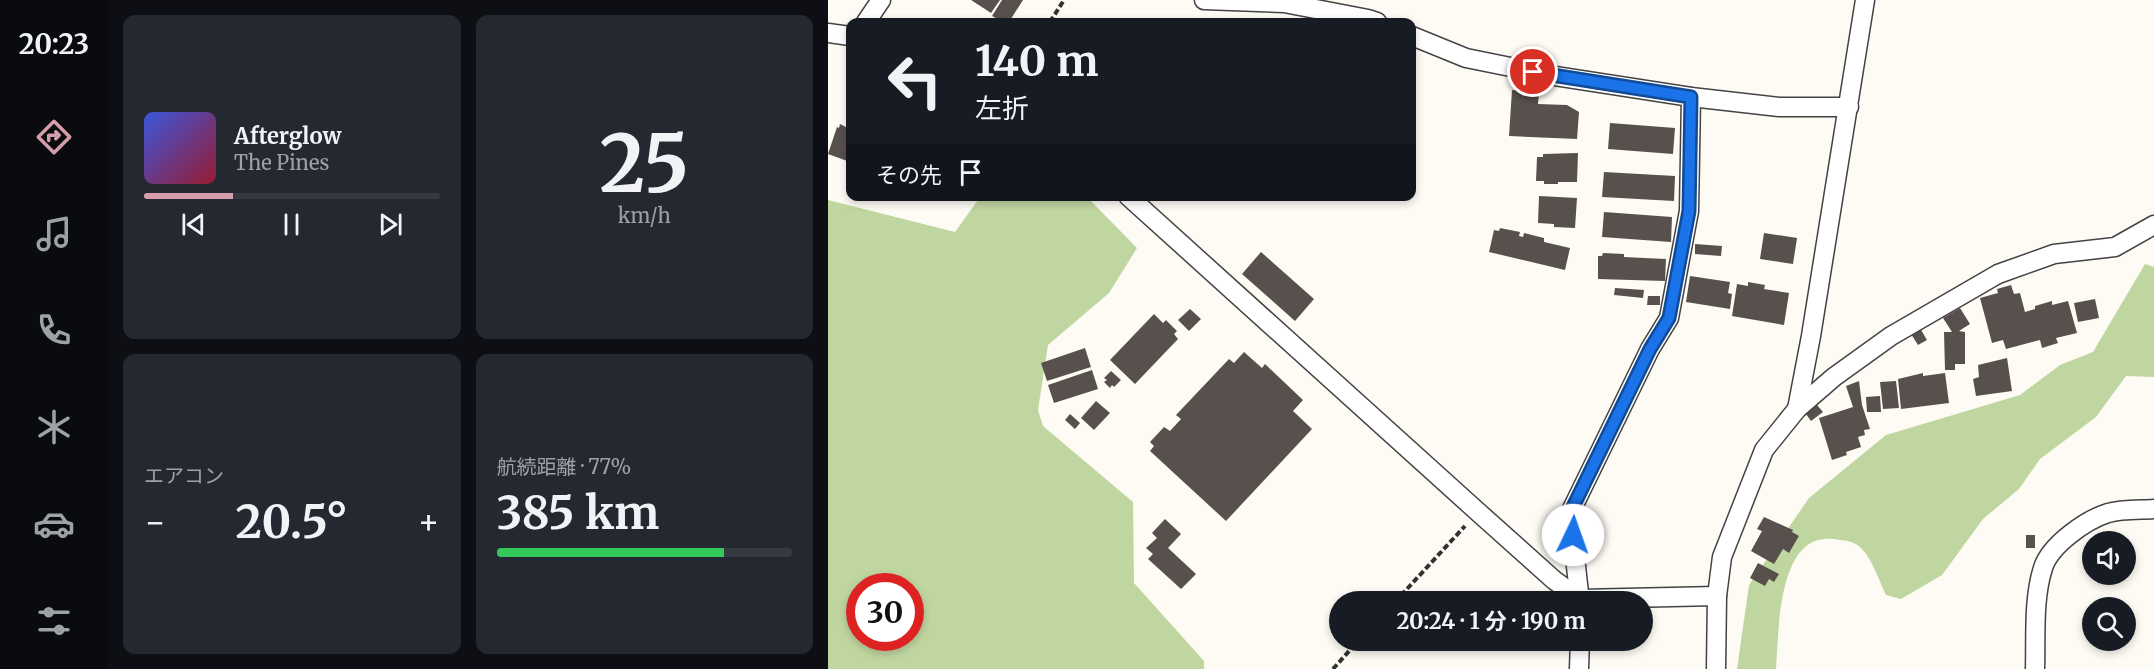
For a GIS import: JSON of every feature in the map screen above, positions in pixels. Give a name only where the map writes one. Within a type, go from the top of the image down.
[{"type":"street","points":[[869,18],[881,0]]},
{"type":"street","points":[[1204,0],[1284,3],[1363,18]]},
{"type":"street","points":[[1797,409],[1865,0]]},
{"type":"street","points":[[828,33],[846,35]]},
{"type":"street","points":[[1416,38],[1466,58],[1555,76],[1691,97],[1779,107],[1849,107]]},
{"type":"street","points":[[1579,591],[1570,513],[1650,349],[1669,318],[1689,211],[1691,97]]},
{"type":"street","points":[[1134,201],[1568,591]]},
{"type":"street","points":[[1716,669],[1717,596],[1722,557],[1764,450],[1797,409],[1834,377],[1891,336],[1998,274],[2054,254],[2115,247],[2154,225]]},
{"type":"street","points":[[2035,669],[2038,598],[2043,566],[2058,545],[2078,528],[2109,513],[2154,509]]},
{"type":"street","points":[[1653,598],[1717,596]]},
{"type":"street","points":[[1579,669],[1580,651]]},
{"type":"path","points":[[1053,18],[1064,0]]},
{"type":"path","points":[[1405,591],[1478,512]]},
{"type":"path","points":[[1333,669],[1349,651]]},
{"type":"green space","points":[[828,200],[955,232],[977,201],[1091,201],[1137,248],[1109,293],[1048,345],[1038,410],[1043,426],[1133,502],[1134,583],[1204,661],[1204,669],[828,669]]},
{"type":"green space","points":[[2145,264],[2154,267],[2154,377],[2126,376],[2096,417],[2040,459],[2019,489],[1983,519],[1942,575],[1901,599],[1886,595],[1868,557],[1857,545],[1849,541],[1833,539],[1815,541],[1801,551],[1791,568],[1781,610],[1776,669],[1737,669],[1749,585],[1809,498],[1886,435],[2020,395],[2060,365],[2093,352]]},
{"type":"building","points":[[971,0],[1000,0],[991,13]]},
{"type":"building","points":[[1002,0],[1023,0],[1012,18],[992,16]]},
{"type":"building","points":[[1512,90],[1539,92],[1538,104],[1567,105],[1579,112],[1577,139],[1509,136]]},
{"type":"building","points":[[1610,123],[1675,128],[1673,154],[1608,149]]},
{"type":"building","points":[[840,124],[846,127],[846,161],[828,154],[837,127],[839,128]]},
{"type":"building","points":[[1578,153],[1577,182],[1544,184],[1544,181],[1536,181],[1537,157],[1543,157],[1543,154]]},
{"type":"building","points":[[1604,172],[1675,176],[1674,201],[1602,197]]},
{"type":"building","points":[[1539,196],[1577,198],[1575,228],[1554,227],[1554,224],[1538,223]]},
{"type":"building","points":[[1604,212],[1672,217],[1671,242],[1602,237]]},
{"type":"building","points":[[1500,228],[1520,232],[1519,236],[1523,237],[1524,233],[1544,238],[1544,242],[1570,248],[1565,270],[1489,252],[1494,230],[1499,231]]},
{"type":"building","points":[[1764,233],[1797,238],[1793,264],[1760,259]]},
{"type":"building","points":[[1695,244],[1722,246],[1721,256],[1695,254]]},
{"type":"building","points":[[1261,252],[1314,299],[1295,321],[1242,274]]},
{"type":"building","points":[[1603,253],[1624,254],[1624,257],[1666,259],[1665,281],[1598,279],[1598,256],[1602,256]]},
{"type":"building","points":[[1690,276],[1730,282],[1728,293],[1732,294],[1730,309],[1686,302]]},
{"type":"building","points":[[1748,282],[1765,285],[1764,289],[1789,293],[1784,325],[1732,316],[1737,284],[1748,286]]},
{"type":"building","points":[[2011,285],[2014,294],[2020,293],[2025,312],[2052,301],[2052,305],[2068,301],[2077,333],[2056,338],[2058,343],[2042,348],[2040,340],[2006,349],[2003,340],[1992,343],[1980,298],[1998,293],[1997,289]]},
{"type":"building","points":[[1615,288],[1644,290],[1643,298],[1614,295]]},
{"type":"building","points":[[1648,296],[1660,296],[1660,305],[1647,305]]},
{"type":"building","points":[[2095,299],[2099,318],[2078,322],[2074,303]]},
{"type":"building","points":[[1960,308],[1970,324],[1959,331],[1965,332],[1965,364],[1955,364],[1955,370],[1945,370],[1944,332],[1952,332],[1943,318]]},
{"type":"building","points":[[1190,309],[1201,319],[1189,331],[1178,320]]},
{"type":"building","points":[[1154,314],[1163,323],[1166,320],[1177,331],[1174,334],[1178,339],[1135,384],[1110,360]]},
{"type":"building","points":[[1920,328],[1927,340],[1918,345],[1911,334]]},
{"type":"building","points":[[1085,348],[1091,367],[1047,381],[1041,363]]},
{"type":"building","points":[[1244,352],[1262,368],[1265,364],[1303,400],[1293,411],[1312,429],[1226,521],[1150,451],[1154,446],[1150,442],[1164,427],[1170,431],[1181,419],[1176,415],[1229,359],[1234,363]]},
{"type":"building","points":[[2007,358],[2012,391],[1976,396],[1973,379],[1979,377],[1978,365]]},
{"type":"building","points":[[1092,370],[1098,389],[1054,403],[1048,385]]},
{"type":"building","points":[[1111,371],[1121,380],[1110,388],[1104,382],[1107,380],[1104,378]]},
{"type":"building","points":[[1923,373],[1923,376],[1945,373],[1949,403],[1901,409],[1898,379]]},
{"type":"building","points":[[1859,381],[1862,405],[1870,429],[1864,430],[1865,435],[1858,437],[1861,447],[1832,460],[1819,418],[1853,407],[1846,386]]},
{"type":"building","points":[[1896,381],[1899,408],[1883,409],[1880,382]]},
{"type":"building","points":[[1880,396],[1881,412],[1867,412],[1866,397]]},
{"type":"building","points":[[1096,401],[1110,413],[1094,430],[1081,418]]},
{"type":"building","points":[[1817,405],[1823,412],[1811,421],[1806,414]]},
{"type":"building","points":[[1070,414],[1080,423],[1075,429],[1065,420]]},
{"type":"building","points":[[1764,517],[1793,530],[1792,532],[1799,536],[1789,553],[1783,549],[1774,564],[1751,551],[1762,531],[1757,529]]},
{"type":"building","points":[[1165,519],[1181,534],[1168,548],[1196,574],[1181,589],[1148,559],[1153,554],[1146,548],[1157,538],[1152,533]]},
{"type":"building","points":[[2026,535],[2035,535],[2035,548],[2026,548]]},
{"type":"building","points":[[1758,563],[1779,574],[1774,582],[1769,579],[1765,586],[1750,578]]},
{"type":"route","points":[[1533,72],[1691,97],[1689,211],[1669,318],[1650,349],[1570,513],[1573,535]]}]
